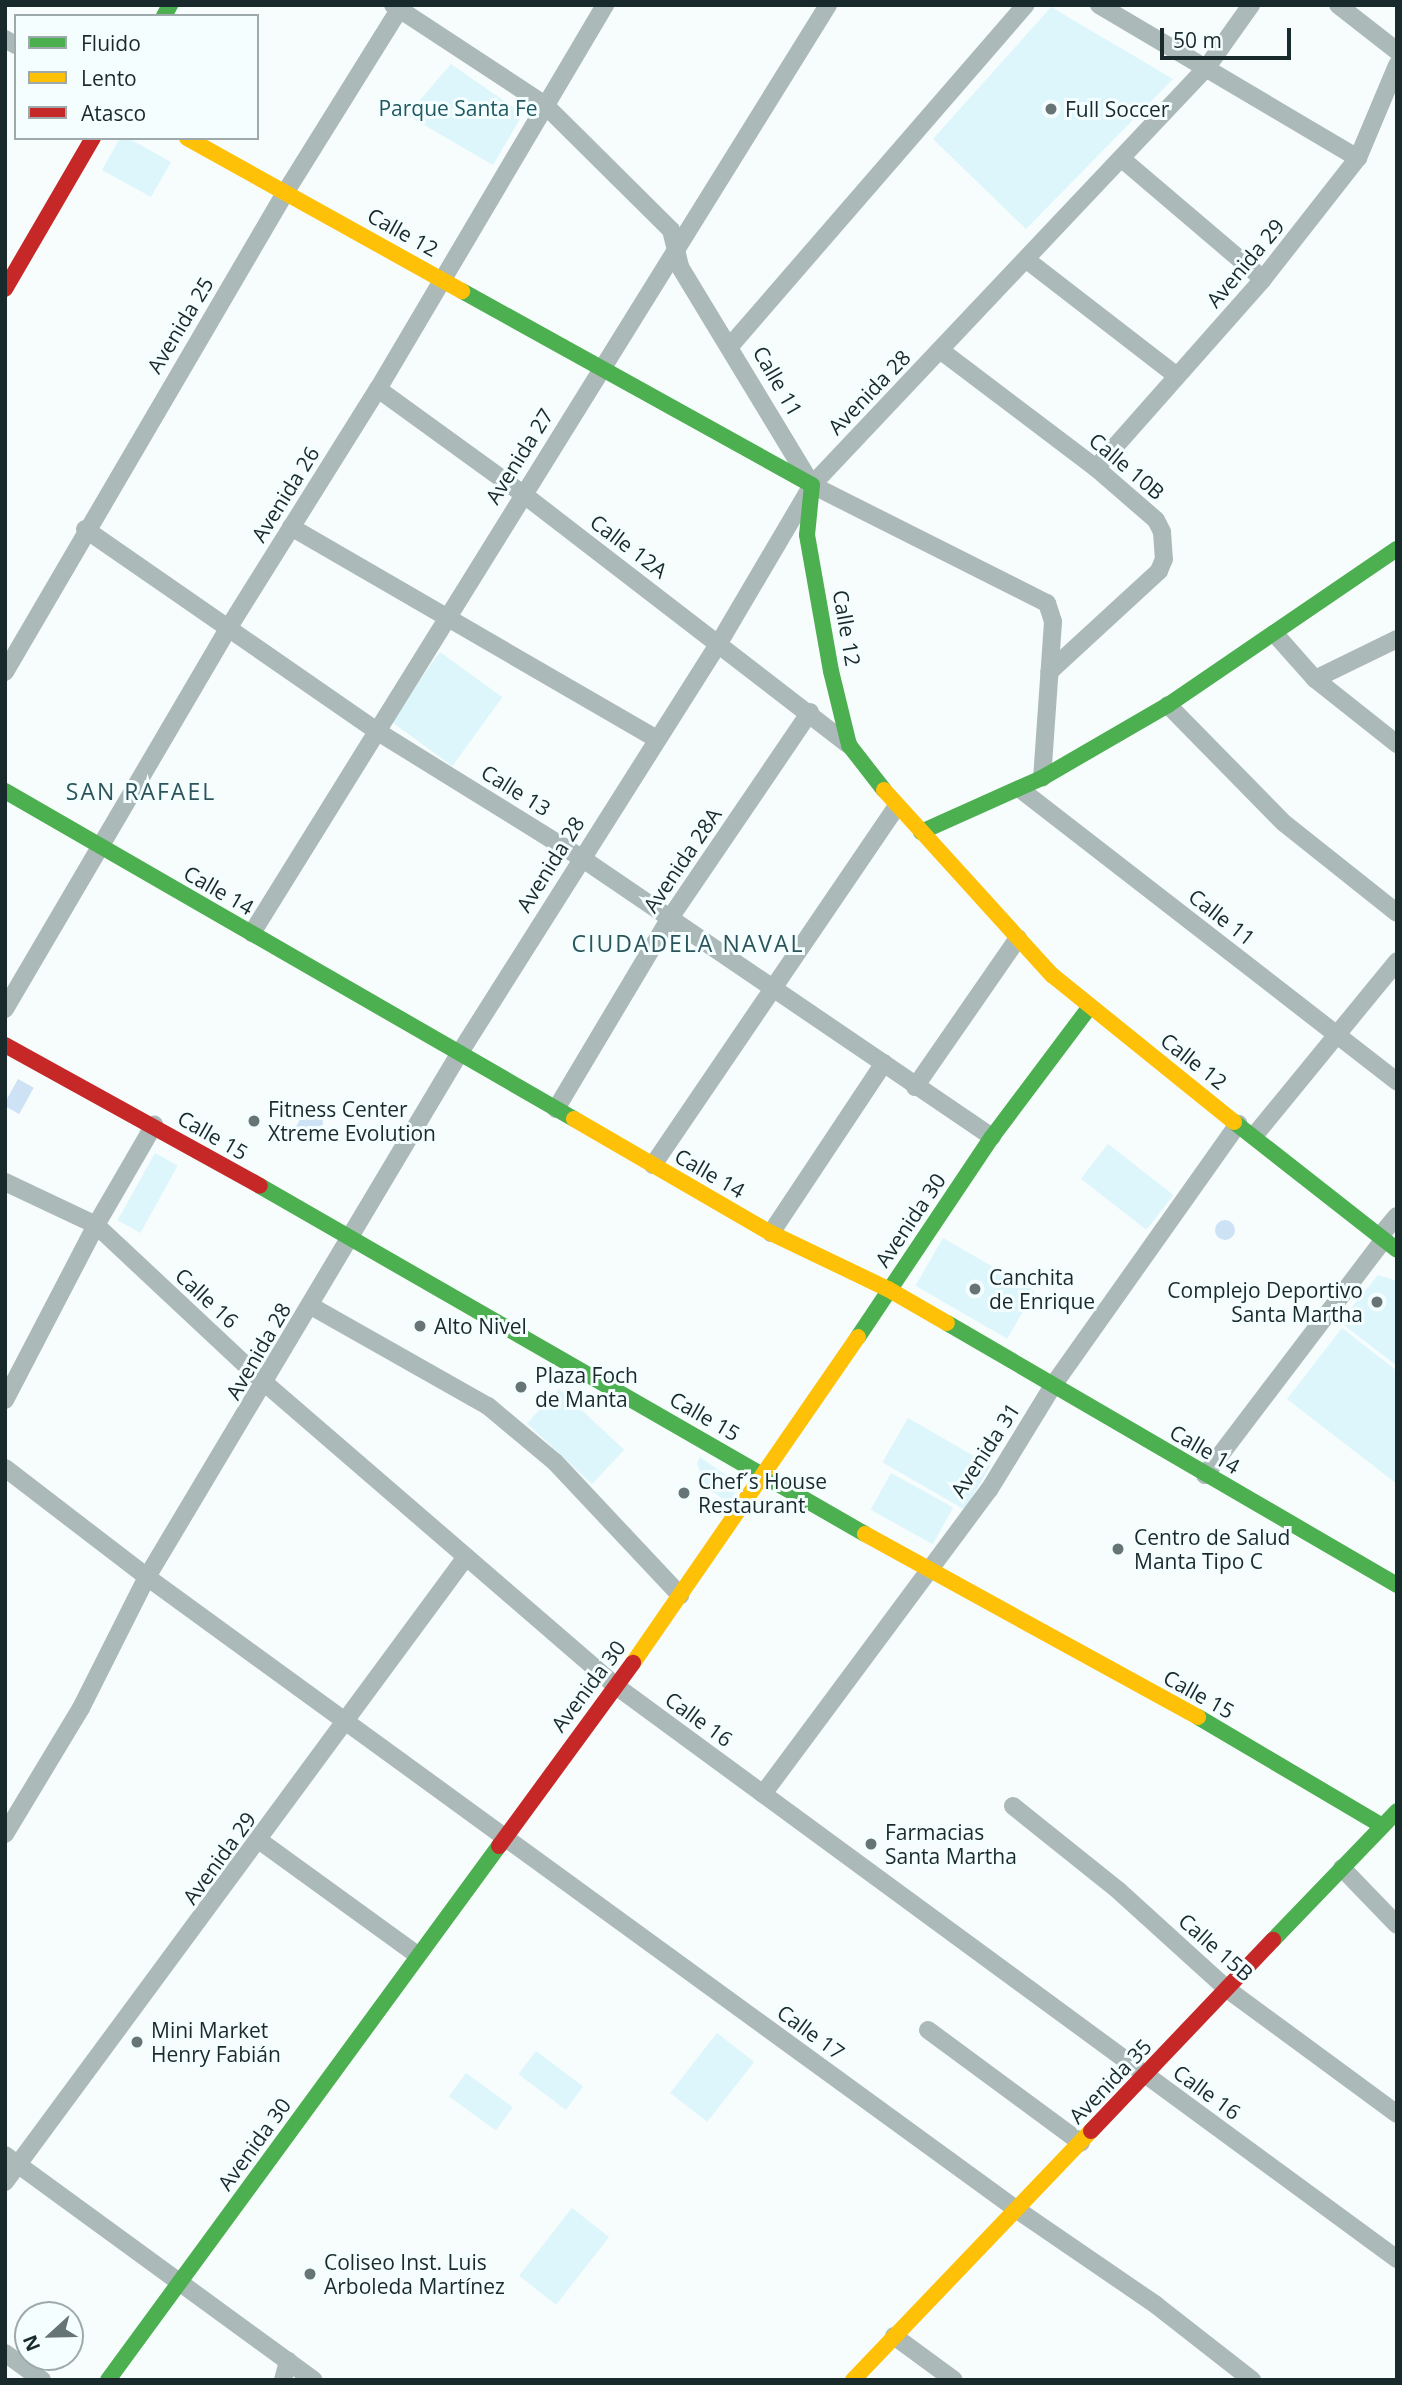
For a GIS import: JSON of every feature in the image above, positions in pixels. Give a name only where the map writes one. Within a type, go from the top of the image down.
[{"type":"street","name":"Avenida 26","points":[[5,1009],[229,627],[378,389],[440,279],[605,5]]},
{"type":"street","name":"Avenida 27","points":[[252,933],[601,365],[676,250],[828,5]]},
{"type":"street","points":[[731,345],[1026,5]]},
{"type":"street","name":"Avenida 28","points":[[5,1834],[80,1708],[147,1577],[266,1384],[459,1054],[580,857],[719,643],[812,485],[1028,261],[1207,67],[1251,5]]},
{"type":"street","points":[[1338,5],[1397,51]]},
{"type":"street","name":"Calle 11","points":[[398,6],[545,106],[671,230],[680,267],[731,345],[812,485]]},
{"type":"street","name":"Avenida 25","points":[[5,671],[85,529],[398,6]]},
{"type":"street","points":[[1103,6],[1358,158]]},
{"type":"street","name":"Avenida 29","points":[[1096,468],[1263,279],[1358,158],[1397,65]]},
{"type":"street","points":[[5,289],[92,140]]},
{"type":"street","name":"Calle 12","points":[[191,140],[601,365],[812,485],[807,535],[849,745],[896,807],[1089,1008],[1387,1242]]},
{"type":"street","points":[[1122,159],[1263,279]]},
{"type":"street","points":[[1028,261],[1177,376]]},
{"type":"street","name":"Calle 10B","points":[[940,350],[1096,468],[1156,520],[1162,532],[1164,559],[1160,570],[1049,672]]},
{"type":"street","name":"Calle 12A","points":[[378,389],[523,494],[810,712],[849,745]]},
{"type":"street","points":[[812,485],[1042,598],[1053,622],[1042,778]]},
{"type":"street","points":[[291,527],[657,739]]},
{"type":"street","name":"Calle 13","points":[[85,529],[375,730],[580,857],[992,1137]]},
{"type":"street","points":[[921,832],[1042,778],[1168,705],[1397,549]]},
{"type":"street","points":[[1275,634],[1315,679],[1397,744]]},
{"type":"street","points":[[1315,679],[1397,639]]},
{"type":"street","points":[[1168,705],[1284,823],[1397,913]]},
{"type":"street","name":"Avenida 28A","points":[[556,1109],[670,918],[810,712]]},
{"type":"street","name":"Calle 11","points":[[1020,789],[1397,1081]]},
{"type":"street","name":"Calle 14","points":[[5,791],[771,1233],[888,1289],[1397,1585]]},
{"type":"street","points":[[653,1165],[896,807]]},
{"type":"street","points":[[915,1087],[1018,937]]},
{"type":"street","points":[[1254,1136],[1334,1033],[1397,961]]},
{"type":"street","name":"Avenida 30","points":[[108,2380],[416,1954],[616,1686],[764,1475],[992,1137],[1089,1008]]},
{"type":"street","name":"Calle 15","points":[[5,1045],[154,1125],[930,1571],[1245,1743],[1382,1826]]},
{"type":"street","points":[[771,1233],[884,1063]]},
{"type":"street","name":"Avenida 31","points":[[763,1794],[989,1490],[1054,1384],[1238,1124]]},
{"type":"street","points":[[5,1400],[96,1225],[154,1125]]},
{"type":"street","name":"Calle 16","points":[[5,1182],[96,1225],[266,1384],[616,1686],[1397,2259]]},
{"type":"street","points":[[1205,1475],[1387,1242],[1397,1216]]},
{"type":"street","points":[[311,1306],[488,1406],[555,1462],[680,1595]]},
{"type":"street","name":"Calle 17","points":[[5,1468],[147,1577],[505,1838],[1016,2208],[1157,2305],[1252,2380]]},
{"type":"street","name":"Avenida 29","points":[[5,2182],[12,2160],[260,1842],[344,1721],[466,1557]]},
{"type":"street","name":"Calle 15B","points":[[1013,1806],[1119,1891],[1227,1989],[1397,2114]]},
{"type":"street","name":"Avenida 35","points":[[853,2380],[1397,1811]]},
{"type":"street","points":[[260,1842],[416,1954]]},
{"type":"street","points":[[1342,1868],[1397,1925]]},
{"type":"street","points":[[928,2030],[1081,2143]]},
{"type":"street","points":[[12,2160],[314,2380]]},
{"type":"street","points":[[894,2336],[954,2380]]},
{"type":"street","points":[[5,2353],[42,2380]]},
{"type":"street","points":[[283,2380],[288,2361]]},
{"type":"green space","name":"Full Soccer","points":[[1051,7],[1173,79],[1026,229],[933,139]]},
{"type":"green space","name":"Parque Santa Fe","points":[[451,64],[523,114],[493,165],[407,115]]},
{"type":"green space","points":[[119,140],[132,140],[171,162],[151,197],[102,170]]},
{"type":"green space","points":[[440,652],[502,697],[452,766],[390,721]]},
{"type":"green space","points":[[1108,1144],[1173,1195],[1146,1230],[1081,1179]]},
{"type":"green space","points":[[155,1153],[178,1166],[140,1233],[118,1220]]},
{"type":"green space","name":"Canchita de Enrique","points":[[943,1238],[1035,1291],[1007,1339],[916,1286]]},
{"type":"green space","name":"Complejo Deportivo Santa Martha","points":[[1378,1275],[1397,1281],[1397,1366],[1340,1322]]},
{"type":"green space","points":[[1342,1328],[1397,1371],[1397,1484],[1287,1399]]},
{"type":"green space","points":[[559,1389],[624,1450],[592,1484],[527,1423]]},
{"type":"green space","points":[[908,1418],[990,1466],[965,1510],[882,1462]]},
{"type":"green space","points":[[700,1457],[730,1478],[735,1492],[731,1505],[705,1486],[697,1463]]},
{"type":"green space","points":[[891,1473],[953,1507],[933,1544],[871,1510]]},
{"type":"green space","points":[[717,2033],[754,2062],[707,2122],[670,2093]]},
{"type":"green space","points":[[536,2051],[583,2087],[566,2110],[519,2074]]},
{"type":"green space","points":[[466,2073],[513,2107],[496,2131],[449,2096]]},
{"type":"green space","points":[[572,2208],[609,2237],[556,2305],[519,2276]]},
{"type":"shaded area","points":[[18,1079],[34,1088],[19,1114],[5,1106]]},
{"type":"shaded area","points":[[309,1105],[322,1113],[323,1125],[313,1128],[308,1136],[295,1128]]},
{"type":"shaded area","points":[[1225,1220],[1232,1223],[1235,1230],[1232,1237],[1225,1240],[1218,1237],[1215,1230],[1218,1223]]},
{"type":"traffic: fast","points":[[165,14],[170,5]]},
{"type":"traffic: fast","points":[[462,291],[812,485],[807,535],[831,671],[849,745],[884,790]]},
{"type":"traffic: fast","points":[[921,832],[1042,778],[1168,705],[1397,549]]},
{"type":"traffic: fast","points":[[5,791],[574,1119]]},
{"type":"traffic: fast","points":[[858,1337],[992,1137],[1089,1008]]},
{"type":"traffic: fast","points":[[1234,1122],[1397,1250]]},
{"type":"traffic: fast","points":[[260,1186],[865,1534]]},
{"type":"traffic: fast","points":[[947,1323],[1397,1585]]},
{"type":"traffic: fast","points":[[1198,1717],[1382,1826]]},
{"type":"traffic: fast","points":[[1273,1940],[1397,1811]]},
{"type":"traffic: fast","points":[[108,2380],[499,1846]]},
{"type":"traffic: slow","points":[[191,140],[462,291]]},
{"type":"traffic: slow","points":[[884,790],[1052,975],[1234,1122]]},
{"type":"traffic: slow","points":[[574,1119],[771,1233],[888,1289],[947,1323]]},
{"type":"traffic: slow","points":[[633,1663],[858,1337]]},
{"type":"traffic: slow","points":[[865,1534],[1198,1717]]},
{"type":"traffic: slow","points":[[853,2380],[1091,2131]]},
{"type":"traffic: jam","points":[[5,289],[92,140]]},
{"type":"traffic: jam","points":[[5,1045],[260,1186]]},
{"type":"traffic: jam","points":[[499,1846],[633,1663]]},
{"type":"traffic: jam","points":[[1091,2131],[1273,1940]]},
{"type":"place","name":"Full Soccer","points":[[1051,109]]},
{"type":"place","name":"Fitness Center Xtreme Evolution","points":[[254,1121]]},
{"type":"place","name":"Canchita de Enrique","points":[[975,1289]]},
{"type":"place","name":"Complejo Deportivo Santa Martha","points":[[1377,1302]]},
{"type":"place","name":"Alto Nivel","points":[[420,1326]]},
{"type":"place","name":"Plaza Foch de Manta","points":[[521,1387]]},
{"type":"place","name":"Chef´s House Restaurant","points":[[684,1493]]},
{"type":"place","name":"Centro de Salud Manta Tipo C","points":[[1118,1549]]},
{"type":"place","name":"Farmacias Santa Martha","points":[[871,1844]]},
{"type":"place","name":"Mini Market Henry Fabián","points":[[137,2042]]},
{"type":"place","name":"Coliseo Inst. Luis Arboleda Martínez","points":[[310,2274]]},
{"type":"district","name":"SAN RAFAEL","points":[[141,791]]},
{"type":"district","name":"CIUDADELA NAVAL","points":[[688,943]]}]
